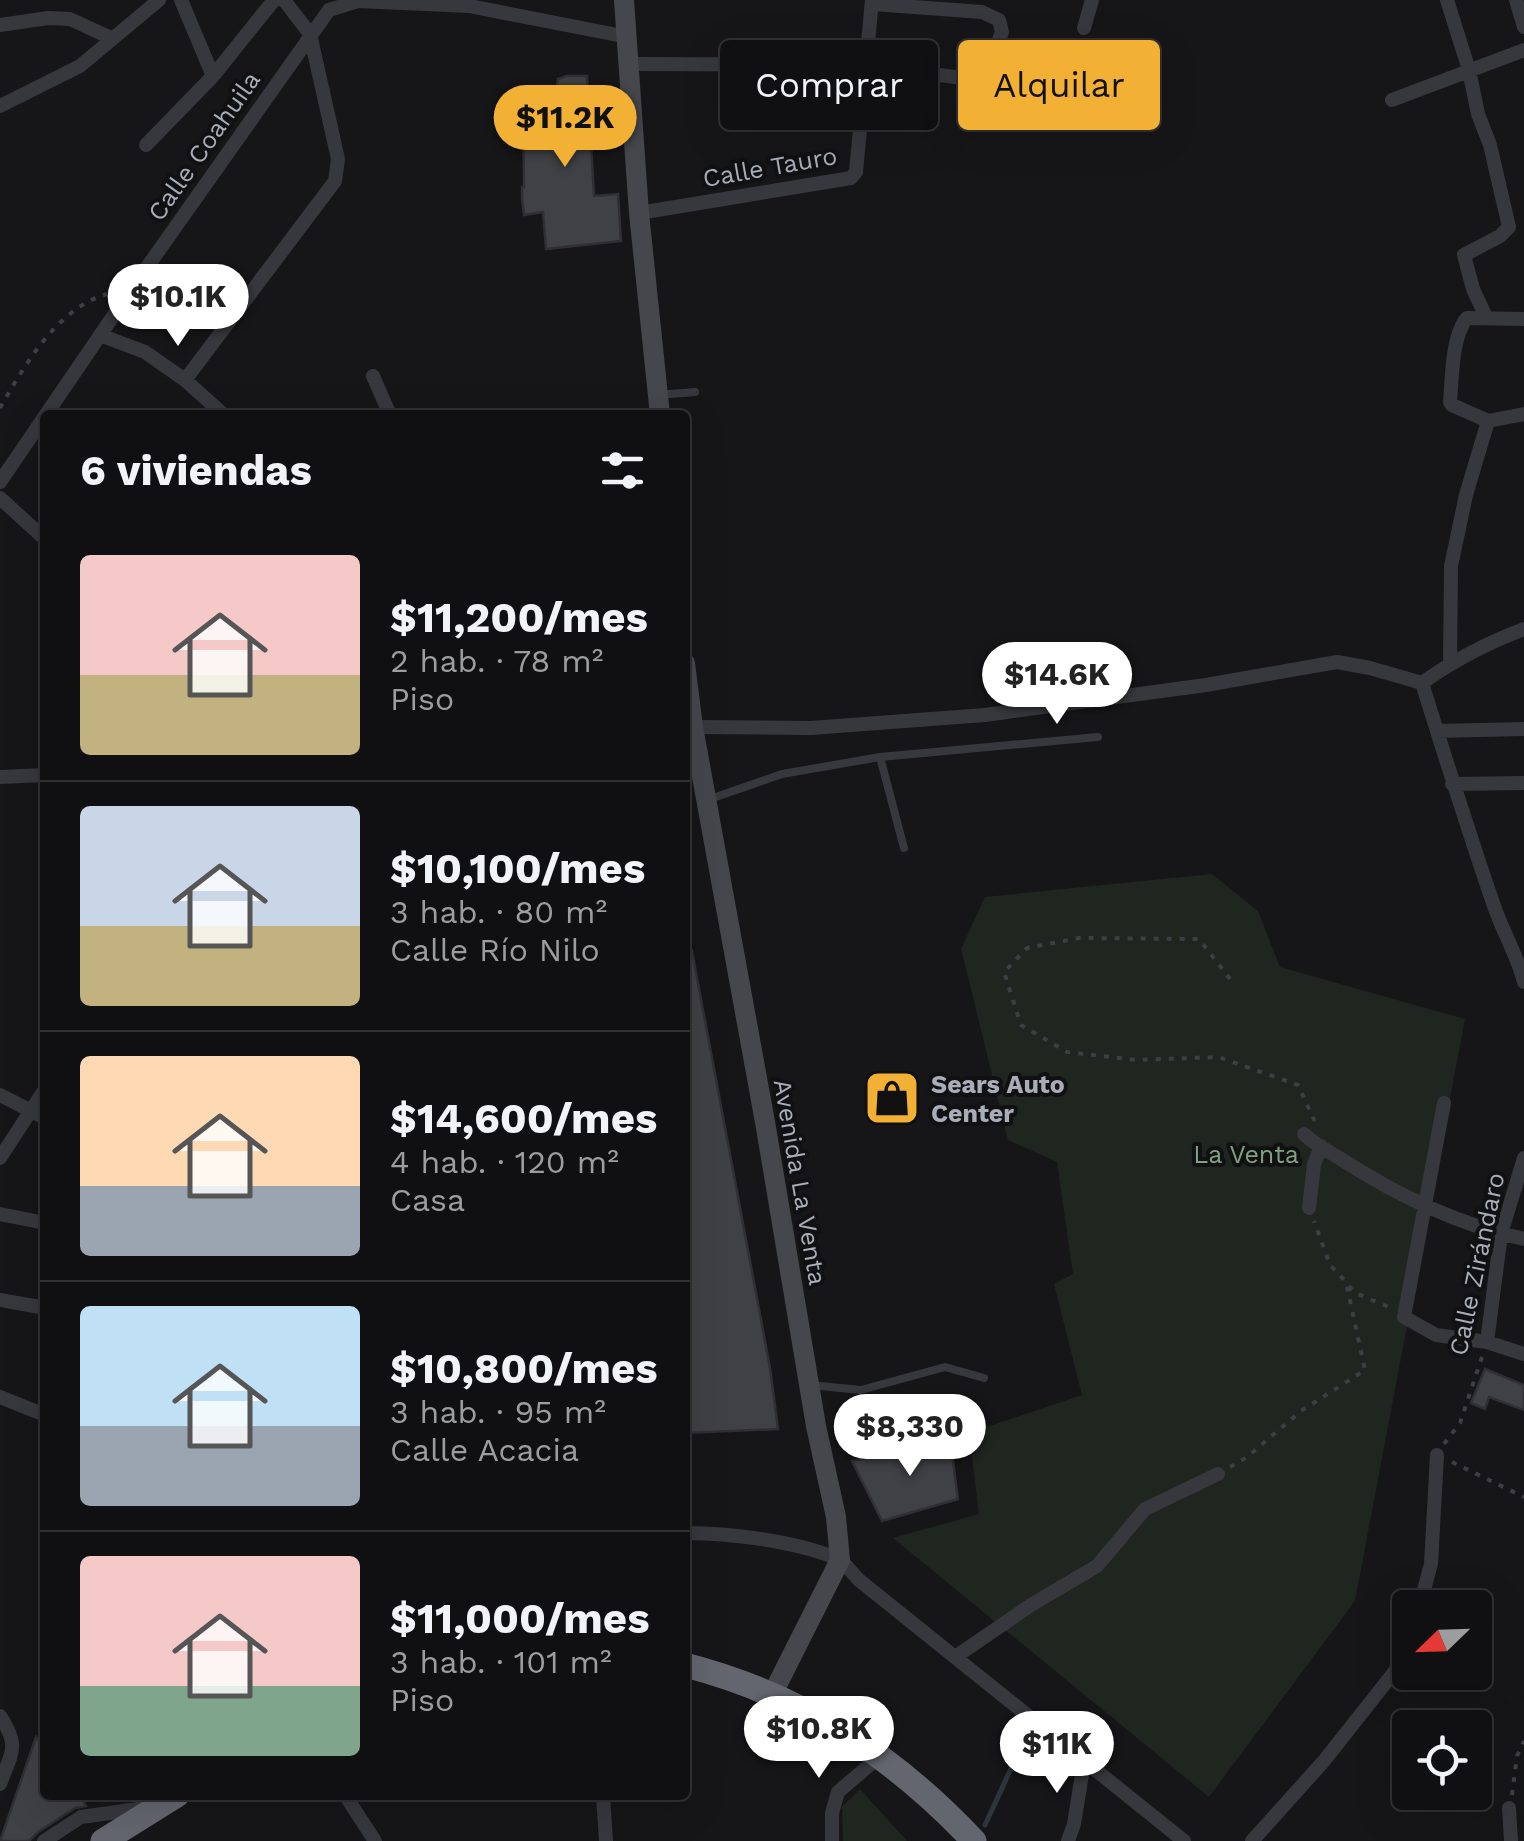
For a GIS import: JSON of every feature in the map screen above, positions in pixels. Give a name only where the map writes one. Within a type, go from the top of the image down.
[{"type":"highway","points":[[690,1668],[772,1695],[836,1726],[880,1756],[945,1810],[974,1841]]},
{"type":"highway","points":[[103,1841],[169,1800]]},
{"type":"main road","points":[[624,0],[639,213],[659,405]]},
{"type":"main road","name":"Avenida La Venta","points":[[690,702],[836,1517],[840,1560]]},
{"type":"main road","points":[[772,1695],[840,1560]]},
{"type":"street","points":[[181,0],[214,76]]},
{"type":"street","points":[[146,145],[214,76],[274,0]]},
{"type":"street","points":[[185,380],[335,181],[338,159],[310,34],[284,0]]},
{"type":"street","points":[[1084,28],[1092,0]]},
{"type":"street","points":[[1448,0],[1509,227],[1464,255],[1486,317]]},
{"type":"street","points":[[1516,0],[1524,26]]},
{"type":"street","name":"Calle Coahuila","points":[[54,410],[100,334],[329,10],[358,1],[469,3],[628,37]]},
{"type":"street","points":[[872,2],[982,12],[999,20],[999,40]]},
{"type":"street","name":"Calle Tauro","points":[[868,40],[872,2]]},
{"type":"street","points":[[0,106],[80,66],[155,3]]},
{"type":"street","points":[[0,26],[48,18],[70,19],[111,38]]},
{"type":"street","points":[[1392,100],[1524,50]]},
{"type":"street","points":[[628,64],[720,64]]},
{"type":"street","name":"Calle Tauro","points":[[639,213],[851,178],[856,172],[860,130]]},
{"type":"street","points":[[1524,319],[1468,318],[1462,323],[1450,402],[1488,421],[1524,414]]},
{"type":"street","points":[[100,334],[145,352],[218,410]]},
{"type":"street","points":[[374,376],[388,410]]},
{"type":"street","points":[[1450,663],[1451,566],[1466,495],[1488,421]]},
{"type":"street","name":"Calle Coahuila","points":[[0,482],[40,429]]},
{"type":"street","points":[[0,498],[40,534]]},
{"type":"street","points":[[1422,683],[1450,663],[1524,629]]},
{"type":"street","points":[[693,726],[812,728],[985,714],[1206,685],[1337,662],[1422,683]]},
{"type":"street","points":[[1422,683],[1496,912],[1521,958],[1524,982]]},
{"type":"street","points":[[1437,731],[1524,728]]},
{"type":"street","points":[[0,776],[40,776]]},
{"type":"street","points":[[1452,784],[1524,783]]},
{"type":"street","points":[[0,1095],[38,1115],[0,1158]]},
{"type":"street","points":[[1444,1103],[1404,1317],[1436,1335],[1487,1342],[1524,1354]]},
{"type":"street","points":[[1304,1134],[1359,1171],[1424,1205],[1524,1239]]},
{"type":"street","points":[[1309,1208],[1314,1164],[1321,1146]]},
{"type":"street","name":"Calle Zirándaro","points":[[1487,1342],[1501,1234],[1524,1158]]},
{"type":"street","points":[[0,1214],[40,1221]]},
{"type":"street","points":[[0,1300],[40,1307]]},
{"type":"street","points":[[0,1398],[40,1414]]},
{"type":"street","points":[[1424,1590],[1431,1564],[1437,1455]]},
{"type":"street","points":[[955,1657],[1097,1566],[1146,1509],[1218,1474]]},
{"type":"street","points":[[690,1533],[780,1543],[840,1560],[859,1580],[1184,1841]]},
{"type":"street","points":[[1252,1841],[1323,1762],[1392,1674]]},
{"type":"street","points":[[0,1716],[13,1738],[0,1784]]},
{"type":"street","points":[[832,1841],[832,1813],[838,1792],[880,1756]]},
{"type":"street","points":[[1068,1841],[1084,1762]]},
{"type":"street","points":[[44,1841],[81,1817],[169,1800]]},
{"type":"street","points":[[348,1800],[375,1841]]},
{"type":"street","points":[[604,1800],[606,1841]]},
{"type":"street","points":[[1510,1808],[1511,1841]]},
{"type":"lane","points":[[659,405],[695,392]]},
{"type":"lane","points":[[706,801],[782,774],[880,757],[1098,737]]},
{"type":"lane","points":[[880,757],[904,848]]},
{"type":"lane","points":[[810,1385],[861,1390],[944,1367],[984,1378]]},
{"type":"path","points":[[1080,40],[1084,28]]},
{"type":"path","points":[[0,408],[53,328],[97,297],[133,287]]},
{"type":"path","points":[[1230,980],[1199,939],[1079,938],[1027,948],[1004,972],[1021,1025],[1066,1052],[1136,1060],[1218,1056],[1298,1085],[1326,1144],[1321,1146]]},
{"type":"path","points":[[1309,1208],[1330,1265],[1354,1293],[1377,1300],[1404,1317]]},
{"type":"path","points":[[1218,1474],[1247,1457],[1301,1411],[1364,1370],[1346,1282]]},
{"type":"path","name":"Calle Zirándaro","points":[[1437,1455],[1460,1423],[1487,1342]]},
{"type":"path","points":[[1437,1455],[1524,1497]]},
{"type":"path","points":[[1510,1808],[1516,1756],[1524,1742]]},
{"type":"green space","name":"La Venta","points":[[1212,874],[1258,911],[1280,967],[1465,1019],[1355,1601],[1209,1797],[893,1538],[979,1514],[969,1433],[1082,1395],[1054,1284],[1073,1274],[1057,1162],[1008,1140],[961,949],[985,897]]},
{"type":"green space","points":[[860,1789],[907,1841],[843,1841],[842,1807]]},
{"type":"building","points":[[587,76],[594,196],[618,194],[621,241],[546,249],[543,212],[524,215],[523,103],[555,99],[558,79]]},
{"type":"building","points":[[690,951],[770,1368],[778,1429],[690,1433]]},
{"type":"building","points":[[1485,1369],[1524,1385],[1524,1410],[1489,1397],[1485,1409],[1471,1403]]},
{"type":"building","points":[[950,1439],[958,1499],[882,1521],[852,1461]]},
{"type":"building","points":[[36,1737],[40,1742],[40,1800],[82,1800],[86,1806],[75,1808],[29,1841],[0,1841]]},
{"type":"waterway","points":[[985,1825],[1015,1760]]},
{"type":"place","name":"Sears Auto Center","points":[[892,1098]]}]
